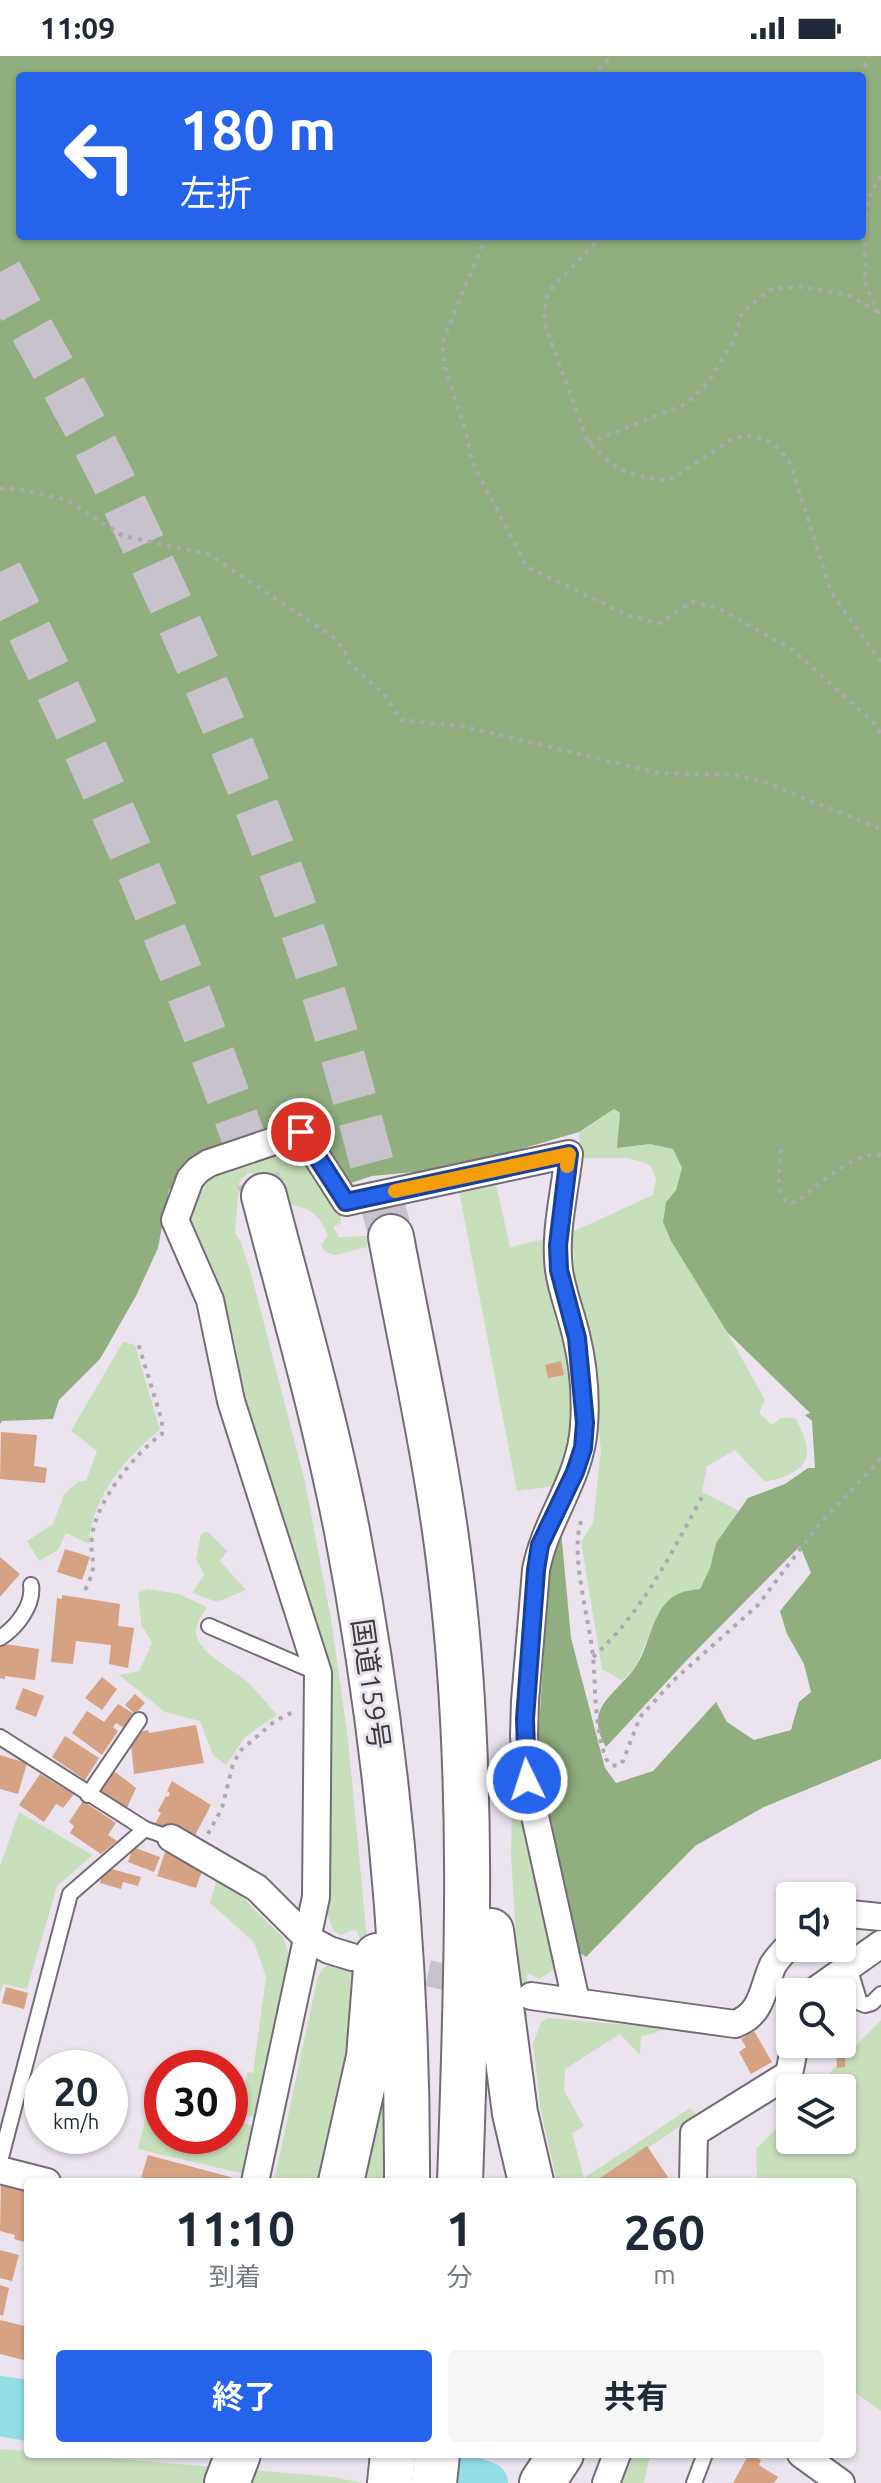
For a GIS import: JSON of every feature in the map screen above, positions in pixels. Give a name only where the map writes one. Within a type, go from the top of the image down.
[{"type":"highway","name":"国道159号","points":[[264,1196],[346,1528],[377,1717],[400,1924],[408,2083],[407,2178]]},
{"type":"highway","points":[[391,1237],[440,1498],[499,2003],[515,2113],[530,2178]]},
{"type":"highway","points":[[287,1283],[359,1714],[378,1896],[376,1989],[369,2057],[342,2178]]},
{"type":"highway","points":[[451,1579],[468,1847],[467,1995],[460,2178]]},
{"type":"highway","points":[[227,2483],[236,2458]]},
{"type":"highway","points":[[390,2483],[393,2458]]},
{"type":"highway","points":[[434,2483],[437,2458]]},
{"type":"highway","points":[[542,2483],[558,2458]]},
{"type":"street","points":[[256,2178],[316,1897],[318,1673],[231,1401],[210,1300],[175,1220],[190,1179],[209,1163],[301,1132],[346,1202],[569,1154],[558,1245],[559,1270],[577,1338],[585,1423],[583,1448],[575,1472],[540,1545],[524,1736],[527,1780],[576,2001]]},
{"type":"street","points":[[171,1838],[257,1888],[307,1938],[329,1950],[352,1957]]},
{"type":"street","points":[[856,1915],[881,1917]]},
{"type":"street","points":[[833,1978],[879,1947]]},
{"type":"street","points":[[531,1996],[735,2024],[747,2020],[760,2002],[776,1960]]},
{"type":"street","points":[[693,2178],[694,2133],[789,2074],[792,2058]]},
{"type":"street","points":[[0,2170],[31,2178]]},
{"type":"street","points":[[606,2483],[615,2458]]},
{"type":"street","points":[[807,2458],[841,2483]]},
{"type":"lane","points":[[0,1638],[18,1623],[30,1602],[31,1585]]},
{"type":"lane","points":[[209,1626],[318,1673]]},
{"type":"lane","points":[[88,1795],[139,1720]]},
{"type":"lane","points":[[0,1737],[145,1829],[171,1838]]},
{"type":"lane","points":[[0,2161],[70,1894],[145,1829]]},
{"type":"lane","points":[[849,1967],[860,2003],[872,2003],[881,1994]]},
{"type":"lane","points":[[694,2483],[703,2458]]},
{"type":"path","points":[[595,72],[613,56]]},
{"type":"path","points":[[866,218],[869,196],[881,176]]},
{"type":"path","points":[[484,240],[442,343],[446,372],[466,431],[472,462],[527,567],[632,617],[660,623],[692,602],[720,609],[793,650],[875,724],[881,734]]},
{"type":"path","points":[[598,240],[550,290],[544,322],[588,443],[618,469],[668,481],[734,438],[746,436],[768,440],[778,446],[790,463],[831,592],[881,662]]},
{"type":"path","points":[[865,240],[865,283],[881,319]]},
{"type":"path","points":[[588,443],[686,404],[707,384],[734,340],[742,312],[771,289],[800,287],[847,294],[878,312]]},
{"type":"path","points":[[0,489],[18,489],[67,500],[123,536],[208,554],[332,636],[344,650],[350,664],[384,694],[401,720],[462,726],[658,773],[735,775],[764,782],[881,829]]},
{"type":"path","points":[[781,1149],[779,1186],[782,1198],[788,1203],[796,1202],[849,1163],[872,1153],[881,1155]]},
{"type":"path","points":[[85,1590],[95,1571],[92,1535],[103,1503],[145,1446],[162,1434],[162,1421],[138,1343]]},
{"type":"path","points":[[582,1520],[577,1544],[593,1657],[594,1705],[603,1750],[611,1765],[618,1766],[623,1761],[640,1717],[674,1680],[758,1605],[817,1527],[881,1456]]},
{"type":"path","points":[[593,1657],[612,1640],[658,1579],[702,1497]]},
{"type":"path","points":[[197,1853],[222,1808],[233,1764],[240,1751],[275,1721],[301,1707],[318,1705]]},
{"type":"green space","points":[[0,56],[881,56],[881,1759],[764,1807],[695,1846],[586,1957],[573,1948],[536,1773],[550,1560],[561,1531],[571,1638],[605,1768],[616,1783],[653,1771],[716,1702],[727,1722],[754,1740],[791,1730],[799,1702],[811,1692],[804,1664],[787,1634],[780,1611],[811,1573],[800,1546],[606,1747],[600,1734],[599,1712],[640,1660],[661,1610],[676,1595],[700,1589],[710,1568],[716,1543],[748,1498],[785,1484],[808,1468],[815,1468],[812,1421],[805,1415],[810,1413],[727,1332],[671,1241],[663,1222],[666,1202],[676,1190],[682,1168],[673,1149],[650,1144],[617,1148],[620,1113],[614,1109],[579,1132],[456,1168],[372,1176],[351,1183],[316,1137],[292,1112],[280,1127],[199,1159],[169,1190],[158,1248],[136,1296],[100,1359],[59,1400],[53,1419],[2,1421],[0,1424]]},
{"type":"green space","points":[[614,1109],[620,1113],[618,1148],[650,1144],[673,1149],[682,1168],[676,1190],[666,1202],[663,1222],[671,1241],[765,1400],[759,1413],[772,1425],[781,1418],[795,1418],[802,1431],[807,1453],[800,1468],[765,1482],[735,1450],[707,1466],[702,1492],[739,1511],[716,1543],[710,1568],[700,1589],[676,1595],[658,1614],[635,1668],[622,1681],[602,1669],[581,1542],[593,1523],[601,1450],[586,1328],[576,1292],[572,1232],[653,1195],[656,1180],[650,1165],[628,1158],[581,1158],[579,1132]]},
{"type":"green space","points":[[296,1149],[340,1209],[341,1223],[333,1227],[339,1237],[367,1236],[367,1247],[335,1255],[325,1252],[321,1245],[328,1235],[314,1214],[290,1204],[269,1178],[248,1173],[239,1183],[235,1233],[252,1277],[305,1482],[331,1619],[348,1739],[367,1938],[332,2178],[275,2178],[317,1980],[328,1965],[341,1966],[352,1972],[355,1970],[360,1938],[357,1931],[341,1935],[334,1931],[327,1914],[330,1673],[239,1391],[242,1387],[236,1345],[219,1296],[183,1216],[194,1193],[208,1176]]},
{"type":"green space","points":[[495,1179],[510,1247],[549,1238],[572,1359],[575,1436],[555,1486],[517,1491],[458,1186]]},
{"type":"green space","points":[[123,1342],[135,1345],[160,1430],[135,1452],[112,1480],[96,1511],[89,1544],[66,1533],[58,1550],[39,1561],[27,1541],[53,1524],[65,1493],[79,1481],[86,1481],[97,1451],[71,1431]]},
{"type":"green space","points":[[207,1531],[227,1551],[220,1561],[246,1590],[217,1602],[192,1593],[204,1575],[196,1559],[201,1534]]},
{"type":"green space","points":[[148,1589],[179,1594],[207,1607],[196,1629],[201,1644],[214,1658],[243,1678],[277,1715],[246,1736],[226,1765],[213,1755],[200,1721],[165,1712],[119,1675],[139,1671],[152,1643],[141,1624],[138,1593]]},
{"type":"green space","points":[[513,1764],[559,1966],[539,1979],[527,1973],[527,2020],[521,2018],[511,1854]]},
{"type":"green space","points":[[19,1812],[93,1855],[57,1886],[27,1989],[3,1984],[0,1993],[0,1866]]},
{"type":"green space","points":[[218,1874],[283,1937],[291,1961],[260,2119],[248,2116],[248,2072],[253,2073],[266,1977],[254,1942],[210,1903]]},
{"type":"green space","points":[[548,2018],[665,2028],[641,2037],[640,2055],[620,2034],[565,2069],[564,2091],[584,2126],[572,2133],[584,2178],[556,2178],[541,2111],[533,2043],[542,2021]]},
{"type":"green space","points":[[881,2020],[881,2411],[856,2393],[856,2178],[757,2178],[756,2149],[776,2128],[776,2154],[856,2154],[856,2074],[829,2074],[844,2058],[856,2058],[856,2046]]},
{"type":"green space","points":[[385,2078],[384,2178],[360,2178]]},
{"type":"green space","points":[[690,2108],[697,2115],[603,2178],[584,2178]]},
{"type":"green space","points":[[144,2124],[144,2150],[138,2149]]},
{"type":"green space","points":[[248,2124],[259,2127],[249,2175],[159,2154],[248,2154]]},
{"type":"green space","points":[[0,2449],[24,2451],[24,2458],[108,2458],[333,2477],[362,2483],[0,2483]]},
{"type":"green space","points":[[625,2458],[650,2458],[644,2483],[620,2483]]},
{"type":"building","points":[[561,1361],[564,1375],[548,1378],[545,1365]]},
{"type":"building","points":[[1,1432],[37,1435],[34,1466],[47,1468],[45,1483],[0,1479]]},
{"type":"building","points":[[65,1549],[90,1557],[82,1580],[57,1572]]},
{"type":"building","points":[[0,1557],[20,1574],[0,1597]]},
{"type":"building","points":[[62,1595],[120,1604],[118,1626],[134,1628],[128,1668],[109,1664],[111,1645],[76,1641],[73,1664],[51,1662],[57,1598],[62,1599]]},
{"type":"building","points":[[0,1646],[39,1649],[35,1680],[0,1678]]},
{"type":"building","points":[[102,1677],[117,1689],[102,1710],[85,1698]]},
{"type":"building","points":[[23,1688],[44,1696],[36,1717],[15,1709]]},
{"type":"building","points":[[135,1694],[145,1703],[135,1714],[125,1705]]},
{"type":"building","points":[[118,1704],[134,1714],[124,1728],[116,1723],[113,1727],[118,1731],[102,1755],[72,1733],[87,1711],[104,1722]]},
{"type":"building","points":[[196,1725],[204,1763],[134,1774],[130,1734]]},
{"type":"building","points":[[65,1736],[99,1758],[85,1780],[52,1757]]},
{"type":"building","points":[[0,1755],[27,1763],[18,1794],[0,1789]]},
{"type":"building","points":[[110,1768],[136,1788],[127,1808],[96,1789]]},
{"type":"building","points":[[40,1774],[74,1794],[63,1808],[56,1804],[44,1822],[19,1805]]},
{"type":"building","points":[[172,1781],[211,1805],[192,1841],[155,1824],[161,1813],[158,1811],[170,1793],[167,1791]]},
{"type":"building","points":[[83,1801],[116,1823],[108,1835],[117,1841],[101,1854],[70,1833],[74,1826],[69,1822]]},
{"type":"building","points":[[133,1847],[160,1857],[154,1872],[128,1862]]},
{"type":"building","points":[[165,1852],[204,1865],[196,1888],[157,1876]]},
{"type":"building","points":[[104,1867],[141,1877],[138,1886],[123,1882],[121,1889],[100,1883]]},
{"type":"building","points":[[6,1987],[28,1993],[24,2009],[2,2003]]},
{"type":"building","points":[[754,2031],[772,2062],[751,2074],[739,2052],[746,2047],[741,2039]]},
{"type":"building","points":[[837,2058],[845,2058],[845,2067],[837,2068]]},
{"type":"building","points":[[647,2146],[668,2177],[666,2178],[600,2178]]},
{"type":"building","points":[[148,2155],[234,2178],[141,2178]]},
{"type":"building","points":[[1,2183],[24,2189],[24,2242],[14,2239],[15,2235],[0,2231]]},
{"type":"building","points":[[0,2250],[19,2255],[12,2281],[0,2278]]},
{"type":"building","points":[[0,2285],[9,2288],[3,2316],[0,2315]]},
{"type":"building","points":[[0,2320],[24,2326],[24,2360],[0,2354]]},
{"type":"building","points":[[747,2458],[761,2460],[759,2465],[778,2477],[774,2483],[733,2483]]},
{"type":"waterway","points":[[0,2388],[24,2391]]},
{"type":"waterway","points":[[0,2415],[24,2419]]},
{"type":"waterway","points":[[404,2459],[440,2466],[487,2483]]},
{"type":"tunnel","points":[[0,272],[79,414],[123,501],[202,674],[251,792],[327,1003],[391,1237]]},
{"type":"tunnel","points":[[0,572],[109,802],[175,958],[264,1196]]},
{"type":"tunnel","points":[[390,1965],[477,1984]]},
{"type":"slow traffic","points":[[395,1191],[569,1154],[567,1166]]},
{"type":"route","points":[[301,1132],[346,1202],[569,1154],[558,1245],[559,1270],[577,1338],[585,1423],[583,1448],[575,1472],[540,1545],[524,1736],[527,1780]]}]
